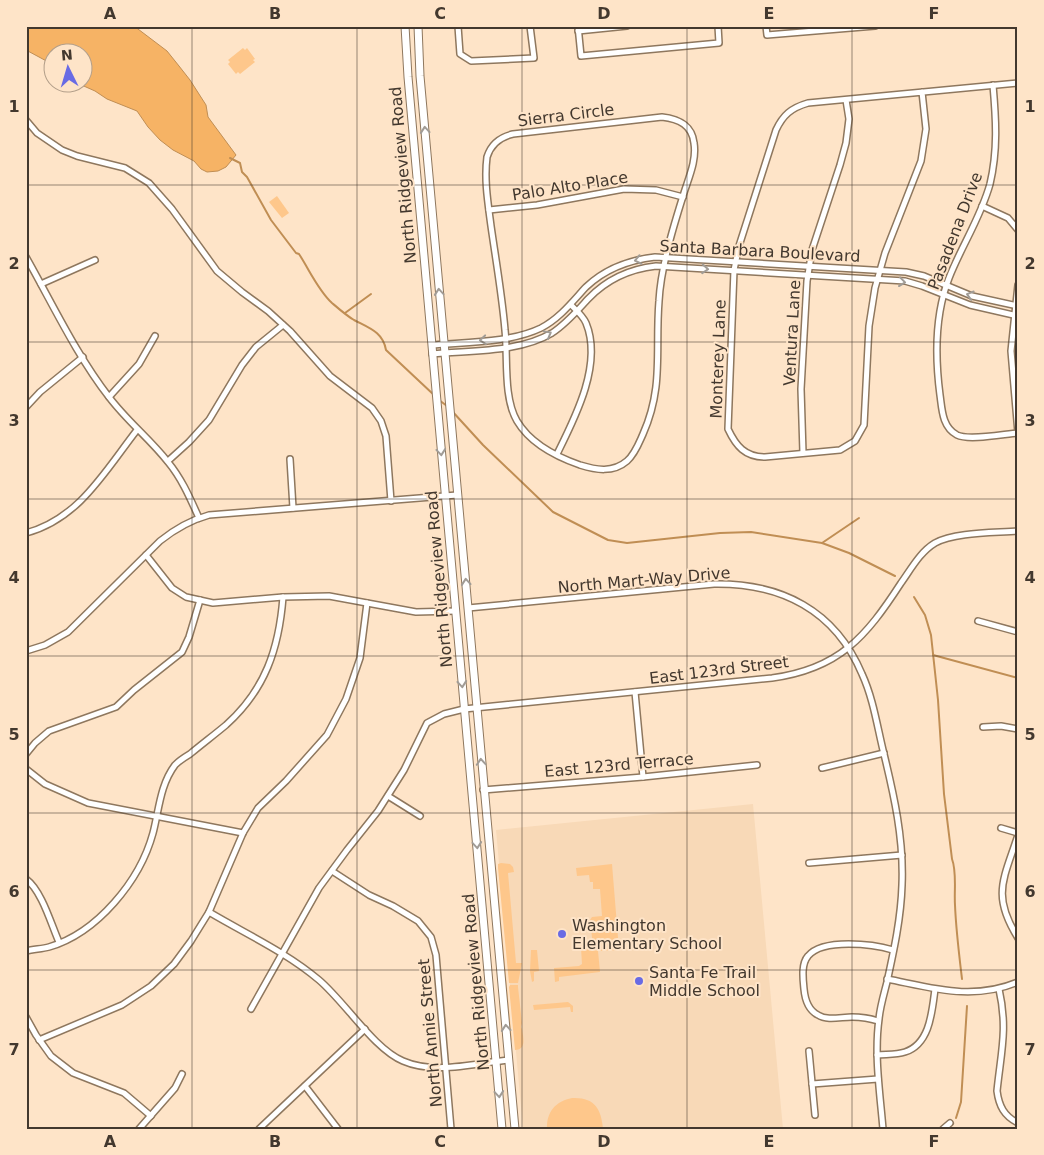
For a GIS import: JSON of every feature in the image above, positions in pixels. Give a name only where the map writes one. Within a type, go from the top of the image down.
[{"type":"main road","name":"North Ridgeview Road","points":[[405,26],[432,354],[502,1129]]},
{"type":"main road","name":"North Ridgeview Road","points":[[418,26],[420,76],[515,1129]]},
{"type":"street","points":[[458,26],[460,54],[471,61],[534,58],[530,26]]},
{"type":"street","points":[[627,26],[578,28],[581,56],[719,43],[718,26]]},
{"type":"street","points":[[766,26],[767,36],[874,26]]},
{"type":"street","points":[[993,85],[1018,83]]},
{"type":"street","name":"Monterey Lane","points":[[922,92],[926,129],[921,161],[885,253],[877,279],[870,326],[865,417],[862,430],[855,441],[845,448],[822,453],[765,457],[752,456],[738,447],[728,429],[734,270],[745,228],[780,121],[796,106],[808,103],[993,85]]},
{"type":"street","name":"Pasadena Drive","points":[[993,85],[996,135],[995,159],[982,206],[943,294],[939,317],[938,368],[943,417],[952,431],[962,436],[1018,433]]},
{"type":"street","name":"Ventura Lane","points":[[803,453],[801,389],[808,275],[812,250],[846,143],[849,119],[846,100]]},
{"type":"street","name":"Sierra Circle","points":[[662,117],[681,121],[693,136],[695,146],[694,160],[666,257],[659,300],[659,370],[656,392],[648,422],[632,456],[618,467],[600,470],[571,462],[530,436],[517,421],[512,411],[509,397],[506,338],[489,210],[486,171],[487,157],[497,140],[505,136],[662,117]]},
{"type":"street","points":[[26,120],[37,133],[62,150],[77,156],[125,168],[149,184],[172,209],[217,271],[268,311],[330,376],[362,399],[377,414],[386,436],[391,501]]},
{"type":"street","name":"Palo Alto Place","points":[[489,210],[537,205],[635,188],[656,190],[683,197]]},
{"type":"street","points":[[982,206],[1008,218],[1018,230]]},
{"type":"street","points":[[26,257],[83,357],[109,397],[137,430],[168,461],[182,482],[199,518]]},
{"type":"street","name":"Santa Barbara Boulevard","points":[[432,344],[506,338],[542,328],[556,319],[594,281],[613,268],[642,258],[666,257],[880,270],[915,274],[972,296],[1016,306]]},
{"type":"street","points":[[42,284],[95,260]]},
{"type":"street","name":"Santa Barbara Boulevard","points":[[432,354],[506,348],[527,343],[545,336],[560,326],[599,289],[617,277],[644,268],[664,266],[914,283],[970,305],[1016,316]]},
{"type":"street","points":[[1018,285],[1011,351],[1018,433]]},
{"type":"street","points":[[557,454],[578,409],[589,372],[589,335],[586,323],[571,305]]},
{"type":"street","points":[[168,461],[209,420],[242,365],[256,347],[283,325]]},
{"type":"street","points":[[109,397],[139,364],[155,336]]},
{"type":"street","points":[[26,407],[40,392],[83,357]]},
{"type":"street","points":[[26,533],[41,529],[62,518],[80,502],[137,430]]},
{"type":"street","points":[[290,459],[293,508]]},
{"type":"street","points":[[26,651],[45,645],[68,632],[172,531],[199,518],[293,508],[458,495]]},
{"type":"street","name":"East 123rd Street","points":[[251,1009],[319,888],[388,796],[404,770],[427,723],[444,714],[477,707],[792,675],[824,664],[862,636],[878,618],[927,548],[953,537],[1018,531]]},
{"type":"street","points":[[146,555],[172,588],[186,597],[213,604],[283,597],[329,596],[416,612],[456,611]]},
{"type":"street","name":"North Mart-Way Drive","points":[[468,608],[714,584],[738,584],[762,588],[785,595],[806,606],[835,631],[856,660],[867,685],[899,821],[902,855],[901,906],[878,1021],[878,1079],[883,1129]]},
{"type":"street","points":[[26,951],[49,947],[73,936],[104,914],[124,890],[141,863],[153,835],[165,781],[176,764],[227,724],[255,693],[266,673],[281,626],[283,597]]},
{"type":"street","points":[[26,754],[49,731],[116,707],[134,690],[182,652],[189,637],[200,600]]},
{"type":"street","points":[[39,1040],[122,1005],[151,986],[192,941],[209,912],[243,833],[258,808],[286,781],[327,735],[346,699],[360,658],[367,602]]},
{"type":"street","points":[[978,621],[1018,632]]},
{"type":"street","name":"East 123rd Street","points":[[635,692],[642,777]]},
{"type":"street","points":[[983,727],[1001,726],[1018,729]]},
{"type":"street","points":[[822,768],[884,753]]},
{"type":"street","name":"East 123rd Terrace","points":[[483,790],[642,777],[757,764]]},
{"type":"street","points":[[26,769],[45,784],[88,803],[243,833]]},
{"type":"street","points":[[388,796],[420,816]]},
{"type":"street","points":[[1001,828],[1018,834],[1001,893],[1004,912],[1018,938]]},
{"type":"street","points":[[809,863],[902,855]]},
{"type":"street","name":"North Annie Street","points":[[332,870],[369,895],[418,921],[431,937],[436,955],[451,1129]]},
{"type":"street","points":[[26,879],[31,883],[42,903],[59,942]]},
{"type":"street","points":[[209,912],[293,959],[320,981],[385,1051],[404,1062],[429,1067],[445,1067],[508,1060]]},
{"type":"street","points":[[878,1021],[866,1017],[825,1018],[818,1016],[810,1009],[806,1001],[804,965],[808,956],[816,949],[828,946],[870,944],[893,950]]},
{"type":"street","points":[[887,979],[966,993],[999,989],[1018,982]]},
{"type":"street","points":[[877,1055],[903,1053],[917,1047],[927,1030],[935,989]]},
{"type":"street","points":[[999,989],[1004,1027],[996,1091],[1001,1108],[1010,1120],[1018,1123]]},
{"type":"street","points":[[26,1017],[51,1056],[73,1073],[124,1093],[152,1116]]},
{"type":"street","points":[[259,1129],[366,1029]]},
{"type":"street","points":[[809,1051],[815,1115]]},
{"type":"street","points":[[140,1129],[175,1088],[182,1074]]},
{"type":"street","points":[[812,1084],[878,1079]]},
{"type":"street","points":[[305,1086],[338,1129]]},
{"type":"street","points":[[943,1129],[950,1123]]},
{"type":"shaded area","points":[[26,26],[134,26],[167,51],[179,66],[206,105],[208,117],[236,155],[226,167],[218,171],[207,172],[201,169],[194,161],[173,150],[160,140],[137,111],[107,99],[92,90],[92,42],[42,42],[42,59],[26,50]]},
{"type":"shaded area","points":[[243,48],[245,50],[247,48],[255,62],[240,74],[238,72],[236,74],[228,64],[230,62],[228,60]]},
{"type":"shaded area","points":[[277,196],[289,213],[282,218],[269,202]]},
{"type":"shaded area","name":"Santa Fe Trail Middle School","points":[[753,804],[783,1129],[523,1129],[496,830]]},
{"type":"shaded area","points":[[498,864],[510,864],[514,872],[508,873],[516,963],[522,963],[518,983],[509,983],[498,868]]},
{"type":"shaded area","points":[[612,864],[619,950],[598,951],[600,972],[559,977],[559,981],[555,982],[554,968],[579,966],[582,964],[581,948],[593,946],[590,920],[592,917],[602,916],[600,889],[593,889],[593,882],[590,882],[589,875],[577,876],[576,868]]},
{"type":"shaded area","points":[[496,867],[512,1041],[510,1038]]},
{"type":"shaded area","points":[[531,950],[537,950],[539,971],[534,972],[534,981],[532,982],[530,971]]},
{"type":"shaded area","points":[[510,985],[518,985],[522,1023],[523,1045],[515,1050],[509,987]]},
{"type":"shaded area","points":[[568,1002],[573,1006],[573,1012],[571,1012],[570,1007],[534,1010],[533,1005]]},
{"type":"shaded area","points":[[566,1099],[586,1100],[595,1106],[601,1116],[603,1129],[547,1129],[548,1117],[553,1108]]},
{"type":"waterway","points":[[230,158],[240,163],[242,172],[247,177],[271,220],[296,253],[299,254],[327,298],[354,320],[379,335],[386,350],[434,395]]},
{"type":"waterway","points":[[345,313],[371,294]]},
{"type":"waterway","points":[[439,400],[447,406]]},
{"type":"waterway","points":[[452,411],[483,445],[553,512],[608,540],[627,543],[720,533],[751,532],[822,543],[849,553],[895,576]]},
{"type":"waterway","points":[[822,543],[859,518]]},
{"type":"waterway","points":[[914,597],[925,615],[931,635],[938,700],[944,794],[955,881],[956,924],[962,979]]},
{"type":"waterway","points":[[933,655],[1018,678]]},
{"type":"waterway","points":[[956,1118],[961,1102],[967,1006]]},
{"type":"place","name":"Washington Elementary School","points":[[562,934]]},
{"type":"place","name":"Santa Fe Trail Middle School","points":[[639,981]]}]
